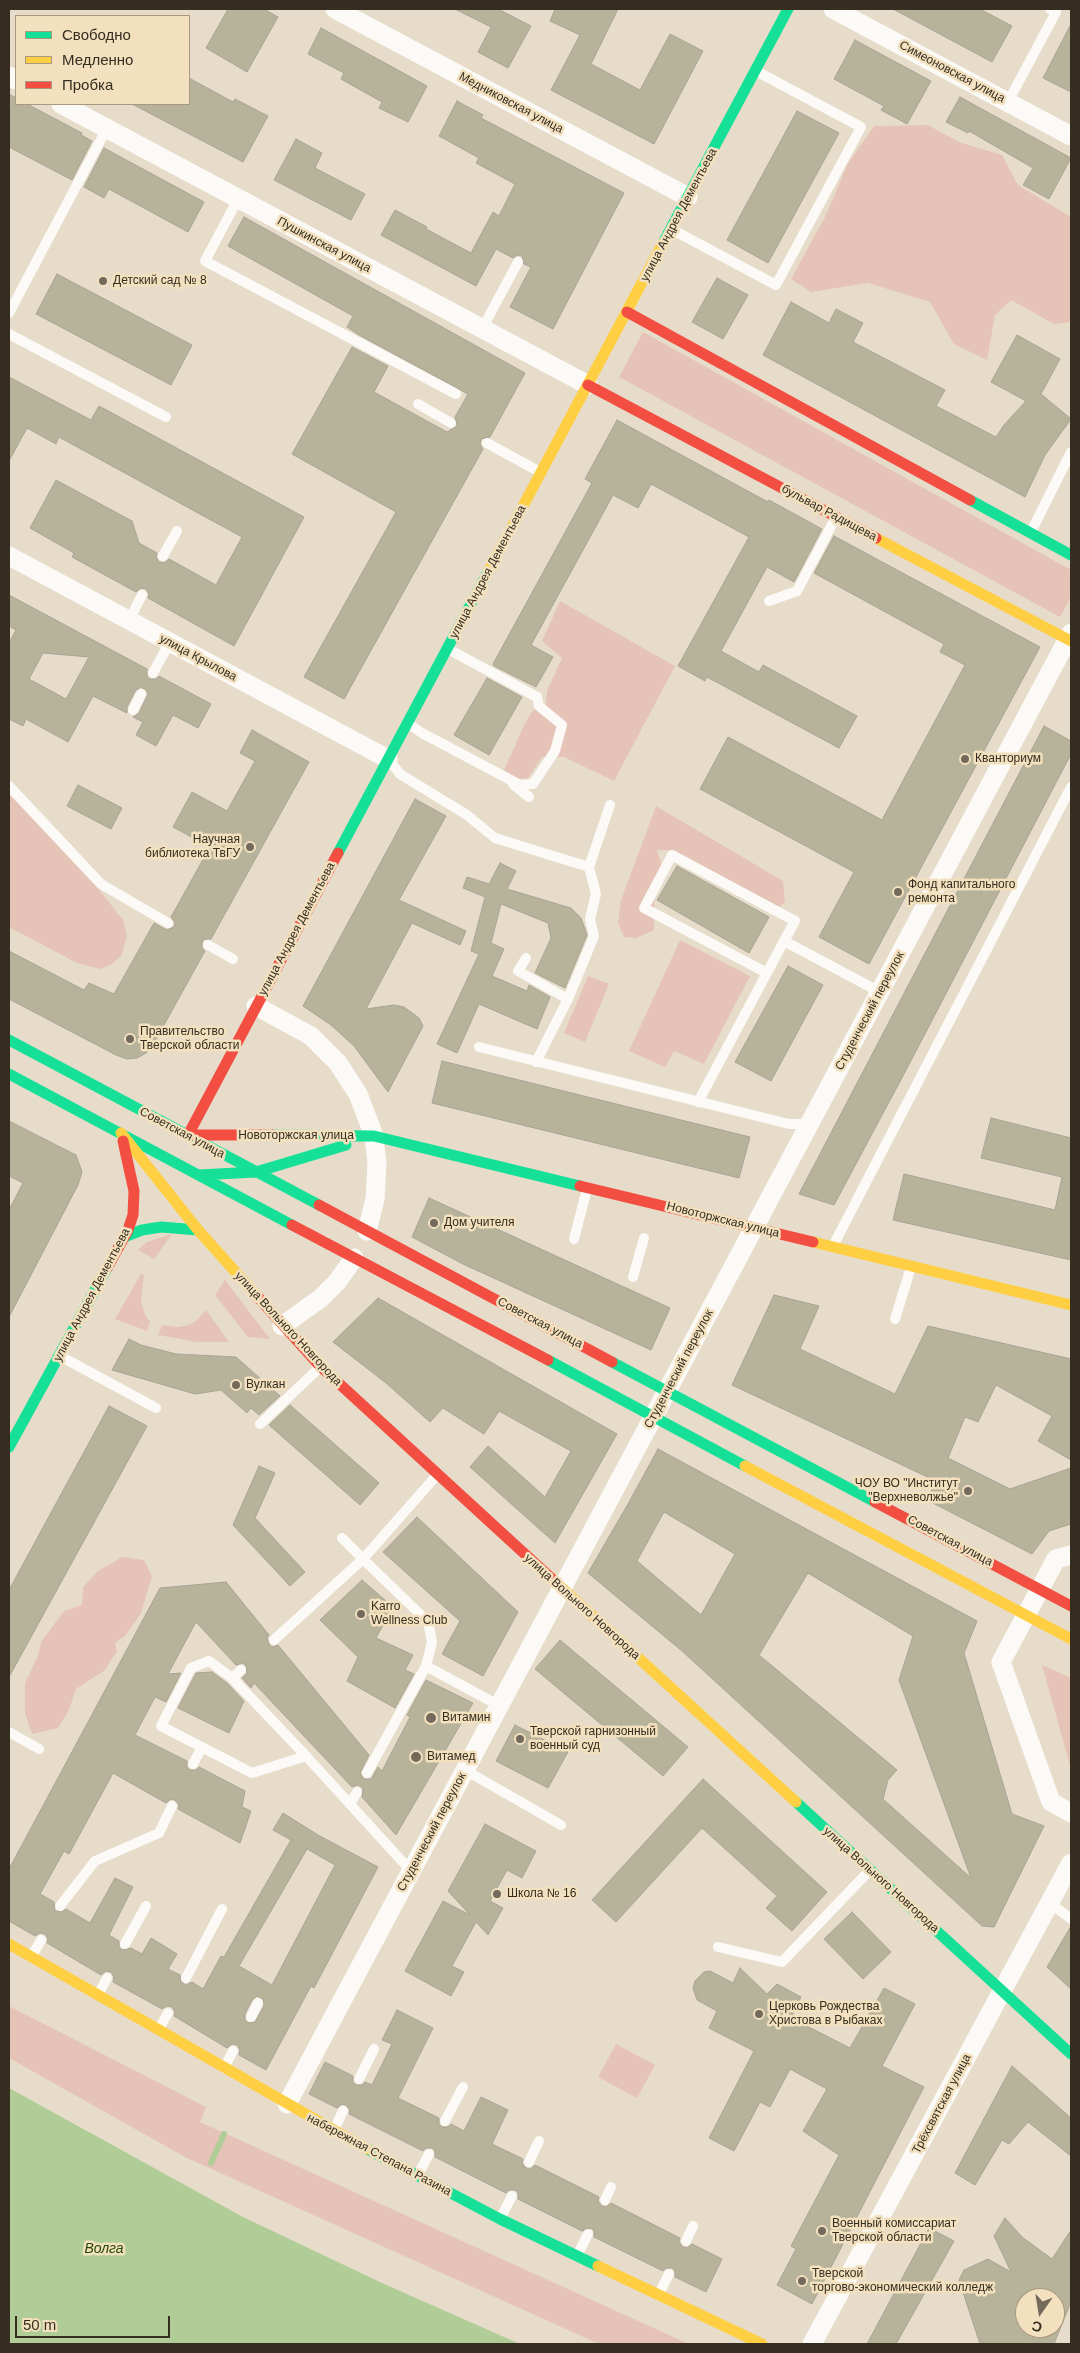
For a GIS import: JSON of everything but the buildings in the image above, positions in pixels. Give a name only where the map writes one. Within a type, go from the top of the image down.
[{"type":"street","name":"Медниковская улица","points":[[334,9],[688,197]]},
{"type":"street","name":"улица Андрея Дементьева","points":[[188,1135],[788,9]]},
{"type":"street","name":"Симеоновская улица","points":[[833,9],[1071,136]]},
{"type":"street","name":"Пушкинская улица","points":[[63,105],[588,385]]},
{"type":"street","points":[[627,312],[1071,555]]},
{"type":"street","name":"бульвар Радищева","points":[[588,385],[1070,638]]},
{"type":"street","name":"улица Крылова","points":[[9,556],[388,760]]},
{"type":"street","name":"Студенческий переулок","points":[[287,2104],[1070,638]]},
{"type":"street","points":[[256,1006],[311,1036],[330,1053],[346,1072],[358,1094],[374,1136],[376,1187],[366,1231]]},
{"type":"street","name":"Советская улица","points":[[9,1040],[1071,1606]]},
{"type":"street","points":[[9,1074],[1071,1639]]},
{"type":"street","name":"улица Андрея Дементьева","points":[[9,1447],[124,1237],[133,1215],[133,1183],[121,1133]]},
{"type":"street","name":"улица Вольного Новгорода","points":[[121,1133],[198,1230],[282,1326],[320,1366],[1071,2054]]},
{"type":"street","name":"Новоторжская улица","points":[[188,1135],[374,1136],[1071,1305]]},
{"type":"street","name":"Новоторжская улица","points":[[199,1175],[256,1172],[374,1136]]},
{"type":"street","points":[[124,1237],[142,1230],[161,1227],[198,1230]]},
{"type":"street","points":[[282,1326],[322,1298],[337,1282],[354,1258]]},
{"type":"street","points":[[1071,1555],[1056,1559],[1002,1662],[1051,1802],[1071,1813]]},
{"type":"street","name":"Трёхсвятская улица","points":[[812,2344],[1071,1863]]},
{"type":"street","name":"набережная Степана Разина","points":[[9,1944],[333,2131],[576,2257],[762,2344]]},
{"type":"lane","points":[[1008,102],[1056,12],[1050,9]]},
{"type":"lane","points":[[671,229],[776,285],[861,127],[756,70]]},
{"type":"lane","points":[[9,313],[107,128]]},
{"type":"lane","points":[[238,198],[205,261],[456,394]]},
{"type":"lane","points":[[482,329],[518,262]]},
{"type":"lane","points":[[9,334],[166,417]]},
{"type":"lane","points":[[418,404],[451,423]]},
{"type":"lane","points":[[486,442],[541,473]]},
{"type":"lane","points":[[1030,533],[1071,452]]},
{"type":"lane","points":[[769,601],[797,590],[836,516]]},
{"type":"lane","points":[[163,556],[177,530]]},
{"type":"lane","points":[[129,620],[142,595]]},
{"type":"lane","points":[[153,673],[170,642]]},
{"type":"lane","points":[[408,723],[422,733],[520,785],[533,784],[555,751],[562,725],[540,706],[537,697],[447,649]]},
{"type":"lane","points":[[133,710],[141,694]]},
{"type":"lane","points":[[388,760],[400,774],[466,815],[495,838],[589,867]]},
{"type":"lane","points":[[498,773],[529,797]]},
{"type":"lane","points":[[9,786],[101,884],[168,923]]},
{"type":"lane","points":[[832,1247],[1071,787]]},
{"type":"lane","points":[[536,1062],[568,999],[594,936],[590,919],[596,894],[589,867],[610,805]]},
{"type":"lane","points":[[698,1102],[795,921],[672,855],[644,908],[766,973]]},
{"type":"lane","points":[[784,941],[880,992]]},
{"type":"lane","points":[[208,945],[233,959]]},
{"type":"lane","points":[[526,958],[518,971],[568,999]]},
{"type":"lane","points":[[479,1047],[789,1124],[810,1124]]},
{"type":"lane","points":[[574,1239],[588,1188]]},
{"type":"lane","points":[[633,1276],[644,1238]]},
{"type":"lane","points":[[895,1320],[911,1266]]},
{"type":"lane","points":[[59,1355],[156,1408]]},
{"type":"lane","points":[[260,1424],[320,1366]]},
{"type":"lane","points":[[274,1640],[363,1558],[437,1475]]},
{"type":"lane","points":[[342,1538],[428,1622],[432,1642],[426,1666],[367,1773]]},
{"type":"lane","points":[[306,1756],[252,1773],[161,1726],[191,1668],[209,1661],[232,1678],[306,1756],[411,1871]]},
{"type":"lane","points":[[426,1666],[500,1706]]},
{"type":"lane","points":[[232,1678],[242,1670]]},
{"type":"lane","points":[[9,1732],[39,1749]]},
{"type":"lane","points":[[193,1764],[202,1747]]},
{"type":"lane","points":[[465,1770],[561,1825]]},
{"type":"lane","points":[[350,1804],[357,1792]]},
{"type":"lane","points":[[60,1906],[96,1861],[158,1833],[172,1806]]},
{"type":"lane","points":[[718,1947],[782,1962],[870,1870]]},
{"type":"lane","points":[[1050,1903],[1071,1919]]},
{"type":"lane","points":[[125,1944],[146,1906]]},
{"type":"lane","points":[[186,1978],[222,1909]]},
{"type":"lane","points":[[32,1957],[41,1940]]},
{"type":"lane","points":[[98,1995],[107,1978]]},
{"type":"lane","points":[[251,2017],[258,2003]]},
{"type":"lane","points":[[159,2030],[168,2013]]},
{"type":"lane","points":[[359,2079],[374,2049]]},
{"type":"lane","points":[[224,2069],[233,2051]]},
{"type":"lane","points":[[445,2121],[463,2087]]},
{"type":"lane","points":[[333,2131],[343,2111]]},
{"type":"lane","points":[[529,2162],[539,2142]]},
{"type":"lane","points":[[418,2176],[429,2154]]},
{"type":"lane","points":[[605,2200],[611,2188]]},
{"type":"lane","points":[[500,2219],[512,2196]]},
{"type":"lane","points":[[686,2241],[693,2226]]},
{"type":"lane","points":[[576,2257],[588,2234]]},
{"type":"lane","points":[[659,2295],[669,2274]]},
{"type":"shaded area","points":[[928,125],[959,142],[1002,155],[1018,185],[1071,217],[1071,322],[1054,324],[1011,300],[995,315],[987,360],[954,344],[930,302],[868,283],[811,292],[791,279],[826,215],[847,165],[874,126]]},
{"type":"shaded area","points":[[643,332],[1071,570],[1071,597],[1060,617],[619,377]]},
{"type":"shaded area","points":[[560,601],[675,666],[614,781],[564,757],[542,757],[528,778],[517,779],[504,770],[526,721],[534,709],[545,715],[547,691],[562,658],[542,641]]},
{"type":"shaded area","points":[[9,794],[97,887],[123,920],[127,936],[121,956],[112,964],[100,969],[77,963],[9,927]]},
{"type":"shaded area","points":[[656,806],[783,881],[785,902],[779,907],[765,902],[671,850],[657,850],[662,866],[654,900],[654,930],[636,938],[624,937],[618,923],[621,900]]},
{"type":"shaded area","points":[[680,940],[750,976],[704,1064],[674,1051],[665,1067],[629,1051]]},
{"type":"shaded area","points":[[588,976],[609,984],[585,1042],[564,1033]]},
{"type":"shaded area","points":[[172,1234],[154,1259],[138,1250],[147,1242]]},
{"type":"shaded area","points":[[141,1274],[144,1275],[141,1302],[146,1317],[150,1321],[147,1331],[115,1319]]},
{"type":"shaded area","points":[[225,1280],[270,1339],[248,1337],[215,1295]]},
{"type":"shaded area","points":[[206,1310],[229,1342],[197,1342],[158,1335],[162,1325],[178,1327],[189,1325],[197,1320]]},
{"type":"shaded area","points":[[122,1557],[144,1560],[152,1577],[141,1613],[125,1636],[115,1643],[117,1651],[105,1670],[76,1689],[69,1710],[58,1728],[32,1734],[25,1713],[25,1683],[38,1656],[41,1642],[64,1611],[82,1605],[83,1587],[98,1571]]},
{"type":"shaded area","points":[[1042,1665],[1071,1678],[1071,1769]]},
{"type":"shaded area","points":[[9,2006],[206,2107],[200,2122],[689,2344],[599,2344],[185,2157],[9,2058]]},
{"type":"shaded area","points":[[616,2044],[655,2065],[637,2098],[598,2077]]},
{"type":"water","name":"Волга","points":[[9,2088],[243,2217],[382,2283],[520,2344],[9,2344]]},
{"type":"waterway","points":[[211,2163],[224,2134]]},
{"type":"traffic: fast","points":[[663,243],[788,9]]},
{"type":"traffic: fast","points":[[970,500],[1071,555]]},
{"type":"traffic: fast","points":[[338,853],[489,570]]},
{"type":"traffic: fast","points":[[9,1040],[319,1205]]},
{"type":"traffic: fast","points":[[9,1074],[292,1225]]},
{"type":"traffic: fast","points":[[273,1135],[374,1136],[580,1186]]},
{"type":"traffic: fast","points":[[199,1175],[256,1172],[346,1145]]},
{"type":"traffic: fast","points":[[124,1237],[142,1230],[161,1227],[198,1230]]},
{"type":"traffic: fast","points":[[9,1447],[107,1268]]},
{"type":"traffic: fast","points":[[548,1360],[745,1466]]},
{"type":"traffic: fast","points":[[612,1362],[875,1502]]},
{"type":"traffic: fast","points":[[796,1802],[1071,2054]]},
{"type":"traffic: fast","points":[[367,2149],[500,2219],[598,2266]]},
{"type":"traffic: slow","points":[[489,570],[663,243]]},
{"type":"traffic: slow","points":[[876,538],[1071,641]]},
{"type":"traffic: slow","points":[[121,1133],[198,1230],[257,1296]]},
{"type":"traffic: slow","points":[[813,1242],[1071,1305]]},
{"type":"traffic: slow","points":[[745,1466],[1071,1639]]},
{"type":"traffic: slow","points":[[551,1578],[796,1802]]},
{"type":"traffic: slow","points":[[9,1944],[367,2149]]},
{"type":"traffic: slow","points":[[598,2266],[762,2344]]},
{"type":"traffic: jam","points":[[627,312],[970,500]]},
{"type":"traffic: jam","points":[[588,385],[876,538]]},
{"type":"traffic: jam","points":[[273,1135],[188,1135],[338,853]]},
{"type":"traffic: jam","points":[[107,1268],[128,1230],[133,1215],[134,1191],[123,1141]]},
{"type":"traffic: jam","points":[[580,1186],[813,1242]]},
{"type":"traffic: jam","points":[[319,1205],[612,1362]]},
{"type":"traffic: jam","points":[[292,1225],[548,1360]]},
{"type":"traffic: jam","points":[[257,1296],[320,1366],[551,1578]]},
{"type":"traffic: jam","points":[[875,1502],[1071,1606]]},
{"type":"place","name":"Детский сад № 8","points":[[103,281]]},
{"type":"place","name":"Кванториум","points":[[965,759]]},
{"type":"place","name":"Научная библиотека ТвГУ","points":[[250,847]]},
{"type":"place","name":"Фонд капитального ремонта","points":[[898,892]]},
{"type":"place","name":"Правительство Тверской области","points":[[130,1039]]},
{"type":"place","name":"Дом учителя","points":[[434,1223]]},
{"type":"place","name":"Вулкан","points":[[236,1385]]},
{"type":"place","name":"ЧОУ ВО \"Институт \"Верхневолжье\"","points":[[968,1491]]},
{"type":"place","name":"Karro Wellness Club","points":[[361,1614]]},
{"type":"place","name":"Витамин","points":[[431,1718]]},
{"type":"place","name":"Тверской гарнизонный военный суд","points":[[520,1739]]},
{"type":"place","name":"Витамед","points":[[416,1757]]},
{"type":"place","name":"Школа № 16","points":[[497,1894]]},
{"type":"place","name":"Церковь Рождества Христова в Рыбаках","points":[[759,2014]]},
{"type":"place","name":"Военный комиссариат Тверской области","points":[[822,2231]]},
{"type":"place","name":"Тверской торгово-экономический колледж","points":[[802,2281]]}]
